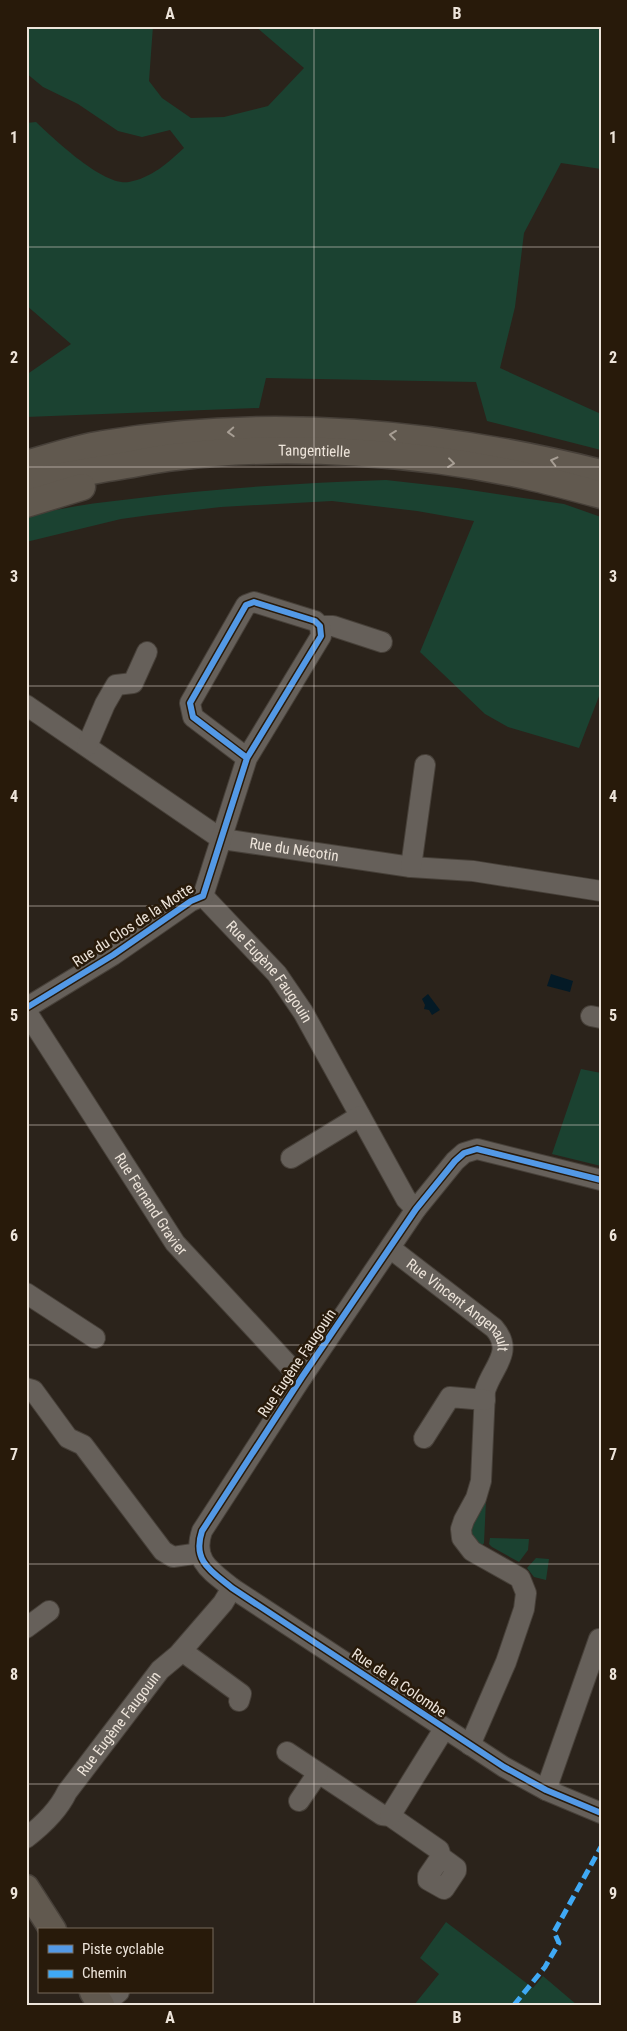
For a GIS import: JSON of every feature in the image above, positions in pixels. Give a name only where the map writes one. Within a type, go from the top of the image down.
[{"type":"main road","name":"Tangentielle","points":[[102,444],[186,434],[280,430],[371,433],[463,444],[535,457],[601,473]]},
{"type":"main road","points":[[26,446],[53,442],[102,444]]},
{"type":"main road","points":[[26,464],[102,444]]},
{"type":"main road","name":"Tangentielle","points":[[26,484],[49,478],[175,457],[235,452],[309,450],[385,455],[455,463],[534,477],[601,495]]},
{"type":"main road","points":[[26,504],[175,457]]},
{"type":"main road","points":[[26,1888],[52,1928]]},
{"type":"main road","points":[[94,1994],[102,2005]]},
{"type":"street","points":[[247,758],[193,717],[191,712],[191,698],[246,605],[254,602],[315,621],[320,626],[333,626],[382,642]]},
{"type":"street","name":"Rue du Clos de la Motte","points":[[26,1009],[113,955],[191,901],[203,896],[247,758],[321,636],[320,626]]},
{"type":"street","points":[[87,746],[105,704],[116,685],[133,683],[147,652]]},
{"type":"street","name":"Rue du Nécotin","points":[[26,705],[214,834],[235,842],[411,867],[473,871],[601,891]]},
{"type":"street","points":[[411,867],[425,765]]},
{"type":"street","name":"Rue Eugène Faugouin","points":[[203,896],[277,974],[303,1012],[406,1199],[416,1209]]},
{"type":"street","name":"Rue Fernand Gravier","points":[[26,1009],[176,1243],[293,1370],[302,1377]]},
{"type":"street","points":[[291,1158],[360,1116]]},
{"type":"street","name":"Rue Eugène Faugouin","points":[[200,1553],[198,1543],[202,1531],[302,1377],[428,1192],[455,1161],[464,1153],[476,1150],[601,1180]]},
{"type":"street","name":"Rue Vincent Angenault","points":[[390,1248],[494,1328],[500,1334],[504,1345],[503,1353],[488,1381],[485,1400],[481,1481],[476,1498],[461,1529],[462,1538],[472,1551],[520,1578],[526,1593],[524,1609],[506,1662],[470,1745]]},
{"type":"street","points":[[26,1293],[95,1338]]},
{"type":"street","points":[[26,1388],[34,1390],[68,1438],[83,1445],[163,1551],[173,1557],[200,1553]]},
{"type":"street","points":[[424,1438],[450,1397],[485,1400]]},
{"type":"street","name":"Rue de la Colombe","points":[[200,1553],[203,1562],[210,1570],[232,1588],[444,1729],[504,1767],[546,1790],[601,1812]]},
{"type":"street","name":"Rue Eugène Faugouin","points":[[26,1838],[43,1825],[61,1804],[67,1792],[160,1670],[182,1651],[223,1603],[232,1588]]},
{"type":"street","points":[[26,1614],[45,1606],[26,1628]]},
{"type":"street","points":[[546,1790],[598,1639]]},
{"type":"street","points":[[182,1651],[241,1694],[239,1701]]},
{"type":"street","points":[[390,1816],[444,1729]]},
{"type":"street","points":[[287,1752],[382,1815],[390,1816],[439,1850],[441,1857]]},
{"type":"street","points":[[299,1801],[318,1772]]},
{"type":"street","points":[[102,2005],[116,1994]]},
{"type":"green space","points":[[26,26],[153,26],[149,81],[162,98],[191,118],[224,117],[268,106],[304,68],[255,26],[601,26],[601,169],[561,163],[524,233],[515,307],[500,368],[601,414],[601,450],[487,421],[476,382],[266,378],[259,408],[26,417],[26,375],[71,344],[26,305],[26,123],[36,122],[80,160],[106,177],[119,182],[129,182],[145,177],[165,164],[184,148],[170,130],[142,137],[118,131],[78,104],[43,87],[26,73]]},
{"type":"green space","points":[[386,480],[457,488],[564,504],[601,517],[601,691],[579,748],[508,727],[485,714],[420,652],[474,521],[417,511],[332,501],[221,507],[150,515],[121,519],[26,542],[26,518],[78,506],[227,489]]},
{"type":"green space","points":[[581,1069],[601,1073],[601,1166],[552,1154]]},
{"type":"green space","points":[[486,1500],[484,1543],[481,1547],[470,1536],[471,1522]]},
{"type":"green space","points":[[490,1538],[529,1539],[528,1550],[519,1562],[492,1547],[489,1544]]},
{"type":"green space","points":[[536,1558],[549,1559],[546,1580],[534,1577],[527,1568]]},
{"type":"green space","points":[[446,1922],[533,1988],[543,1976],[577,2005],[414,2005],[439,1974],[420,1958]]},
{"type":"water","points":[[551,974],[573,981],[570,992],[547,986]]},
{"type":"water","points":[[428,994],[440,1010],[432,1015],[429,1010],[424,1009],[425,1005],[422,999]]},
{"type":"marked path","points":[[514,2005],[545,1967],[559,1943],[554,1932],[601,1847]]},
{"type":"cycle path","points":[[26,1008],[113,955],[191,901],[203,896],[247,758],[321,636],[320,626],[315,621],[254,602],[246,605],[190,703],[193,717],[247,758]]},
{"type":"cycle path","points":[[601,1180],[477,1149],[464,1153],[455,1161],[416,1209],[302,1377],[202,1531],[200,1541],[200,1550],[205,1564],[232,1588],[504,1767],[546,1790],[601,1813]]}]
